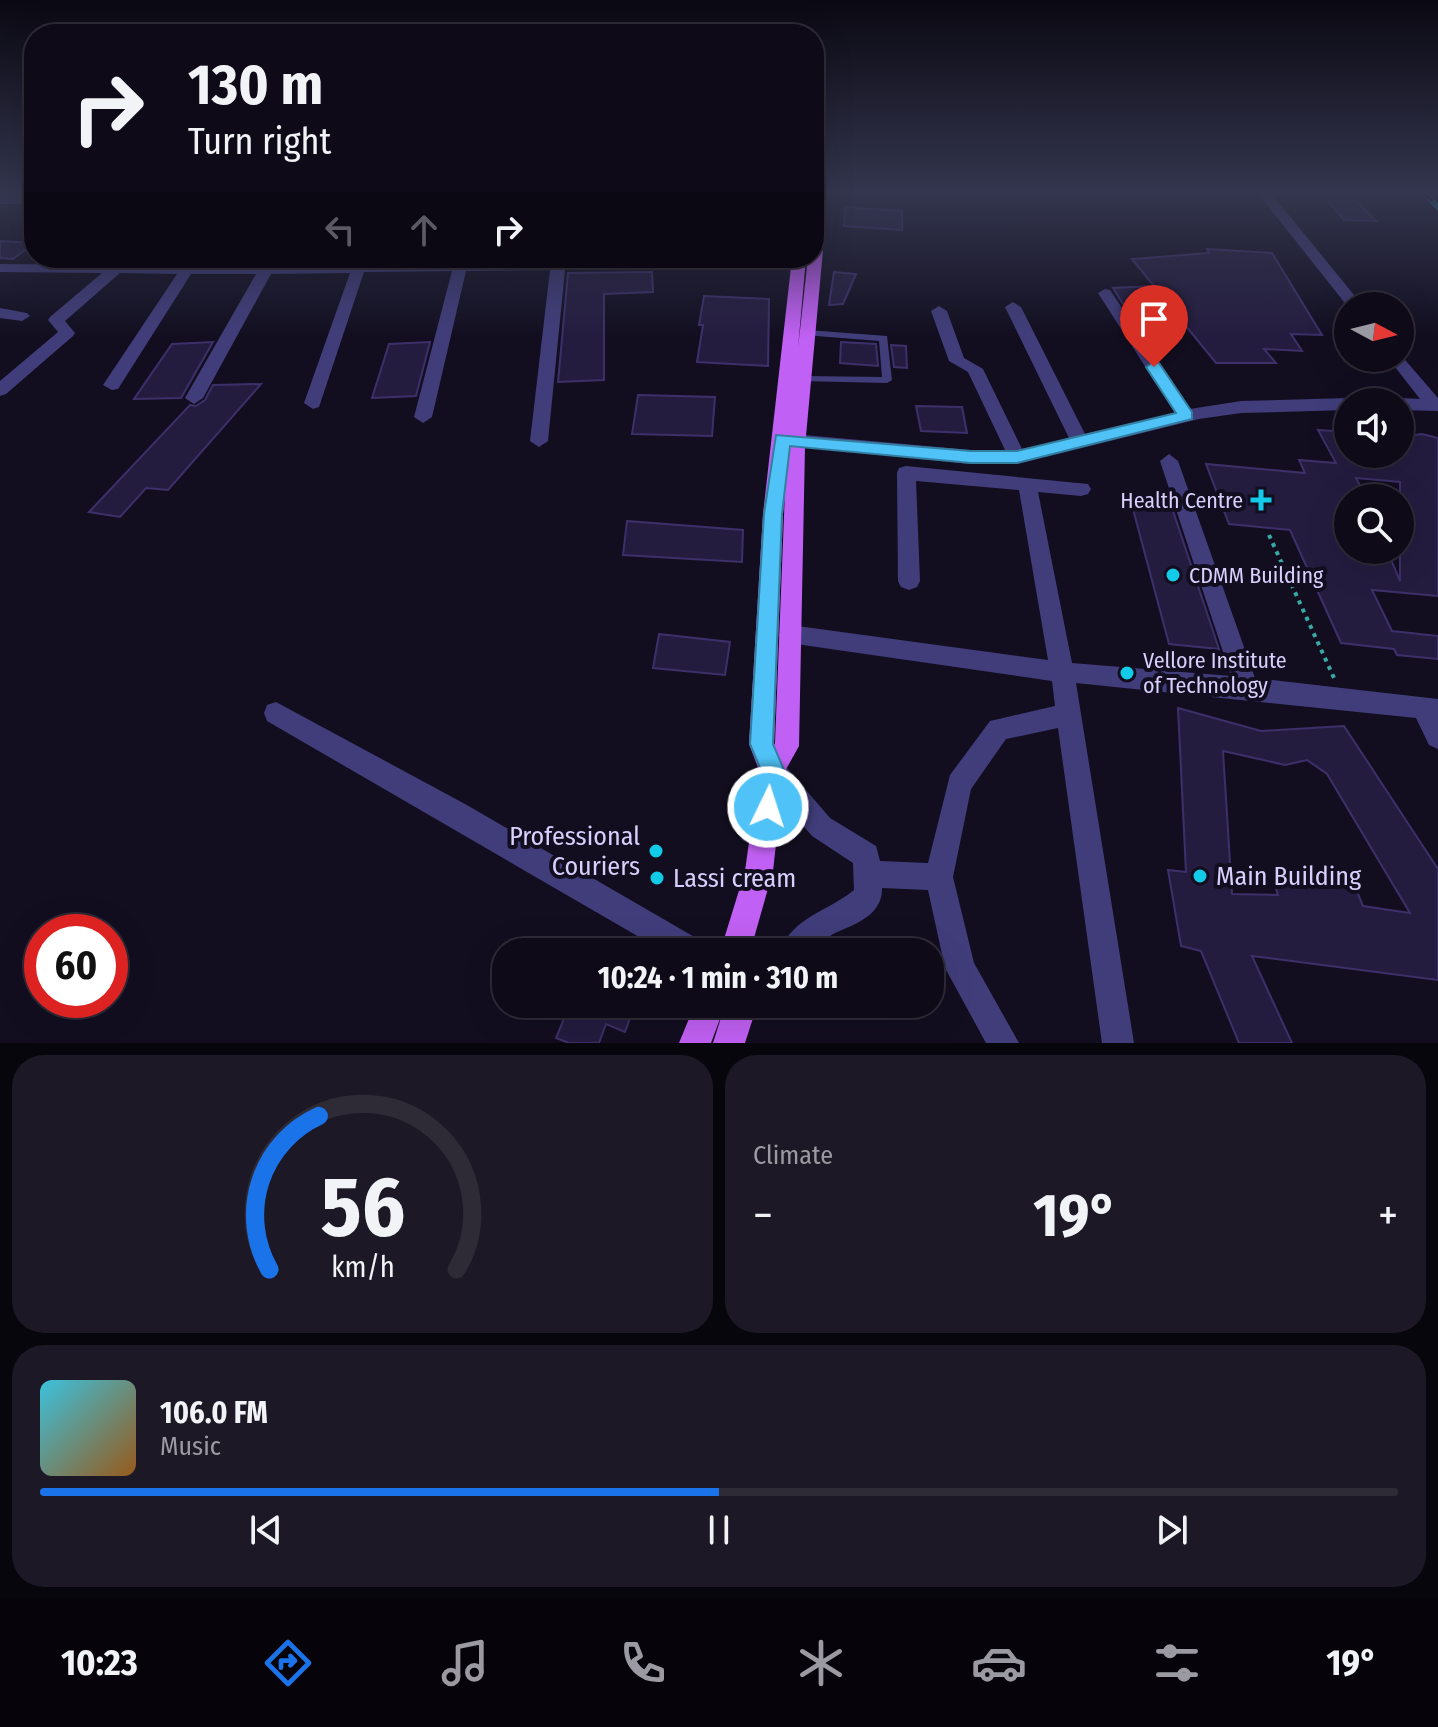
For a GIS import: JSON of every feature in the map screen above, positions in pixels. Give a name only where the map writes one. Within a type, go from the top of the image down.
[{"type":"main road","points":[[739,938],[759,871],[772,770],[787,746],[790,440],[798,268]]},
{"type":"main road","points":[[772,770],[761,744],[773,514],[803,379],[814,268]]},
{"type":"main road","points":[[695,1043],[705,1018]]},
{"type":"main road","points":[[729,1043],[738,1018]]},
{"type":"street","points":[[1302,241],[1344,292]]},
{"type":"street","points":[[0,280],[7,268],[114,271],[194,268]]},
{"type":"street","points":[[257,268],[276,268]]},
{"type":"street","points":[[352,268],[409,268]]},
{"type":"street","points":[[423,417],[460,268]]},
{"type":"street","points":[[539,441],[558,268]]},
{"type":"street","points":[[112,385],[187,269]]},
{"type":"street","points":[[194,398],[266,269]]},
{"type":"street","points":[[313,403],[358,269]]},
{"type":"street","points":[[0,390],[67,333],[56,320],[114,271]]},
{"type":"street","points":[[1105,293],[1186,416]]},
{"type":"street","points":[[1013,307],[1080,443]]},
{"type":"street","points":[[939,311],[957,361],[975,369],[1017,457]]},
{"type":"street","points":[[0,313],[22,316]]},
{"type":"street","points":[[1408,372],[1436,405]]},
{"type":"street","points":[[790,440],[971,457],[1017,457],[1186,416],[1241,407],[1334,404]]},
{"type":"street","points":[[1414,404],[1436,405]]},
{"type":"street","points":[[1169,461],[1247,688]]},
{"type":"street","points":[[909,581],[906,473],[1081,489]]},
{"type":"street","points":[[1027,484],[1062,672],[1118,1043]]},
{"type":"street","points":[[790,635],[1062,672],[1247,688],[1430,709],[1438,737]]},
{"type":"street","points":[[276,713],[456,813],[669,938]]},
{"type":"street","points":[[1003,1043],[960,968],[939,877],[959,784],[999,729],[1067,715]]},
{"type":"street","points":[[772,770],[821,827],[866,856],[868,897],[843,917],[822,923],[808,938]]},
{"type":"street","points":[[867,874],[939,877]]},
{"type":"lane","points":[[803,379],[887,380],[884,338],[807,333]]},
{"type":"path","points":[[1269,535],[1334,680]]},
{"type":"building","points":[[0,241],[24,242],[24,251],[13,259],[0,258]]},
{"type":"building","points":[[1207,249],[1272,253],[1322,335],[1291,334],[1302,351],[1264,349],[1276,363],[1216,363],[1172,309],[1128,312],[1113,288],[1154,286],[1132,259],[1209,253]]},
{"type":"building","points":[[652,272],[653,292],[604,294],[604,380],[558,382],[568,273]]},
{"type":"building","points":[[834,272],[856,274],[843,304],[829,305]]},
{"type":"building","points":[[704,296],[769,299],[768,366],[697,362]]},
{"type":"building","points":[[213,342],[181,398],[134,399],[172,344]]},
{"type":"building","points":[[430,342],[416,396],[372,398],[389,344]]},
{"type":"building","points":[[841,342],[876,344],[878,366],[840,363]]},
{"type":"building","points":[[891,345],[906,346],[907,368],[894,367]]},
{"type":"building","points":[[261,384],[168,490],[146,488],[120,517],[89,512],[190,405],[196,406],[205,400],[213,385]]},
{"type":"building","points":[[638,395],[715,397],[712,436],[632,434]]},
{"type":"building","points":[[916,406],[962,407],[967,433],[921,431]]},
{"type":"building","points":[[1334,429],[1334,459],[1318,430]]},
{"type":"building","points":[[1414,435],[1438,438],[1438,596],[1372,590],[1392,631],[1438,636],[1438,659],[1397,655],[1394,649],[1341,643],[1290,530],[1229,524],[1206,464],[1305,473],[1299,460],[1334,463],[1334,468],[1414,468]]},
{"type":"building","name":"CDMM Building","points":[[1130,498],[1170,502],[1219,649],[1169,644]]},
{"type":"building","points":[[627,521],[743,530],[742,562],[623,555]]},
{"type":"building","points":[[659,634],[730,642],[725,675],[653,668]]},
{"type":"building","name":"Main Building","points":[[1178,708],[1261,731],[1344,726],[1438,869],[1438,980],[1252,956],[1292,1043],[1239,1043],[1201,951],[1181,946],[1168,870],[1186,872]],"holes":[[[1223,751],[1285,765],[1307,760],[1327,774],[1410,913],[1363,906],[1356,889],[1273,880],[1278,895],[1232,894]]]},
{"type":"building","points":[[564,1018],[630,1018],[625,1032],[606,1024],[599,1043],[569,1043],[556,1038]]},
{"type":"place","name":"Health Centre","points":[[1261,500]]},
{"type":"place","name":"CDMM Building","points":[[1173,575]]},
{"type":"place","name":"Vellore Institute of Technology","points":[[1127,673]]},
{"type":"place","name":"Professional Couriers","points":[[656,851]]},
{"type":"place","name":"Main Building","points":[[1200,876]]},
{"type":"place","name":"Lassi cream","points":[[657,878]]},
{"type":"route","points":[[768,807],[772,770],[761,744],[773,514],[782,439],[971,457],[1017,457],[1186,416],[1154,367]]}]
